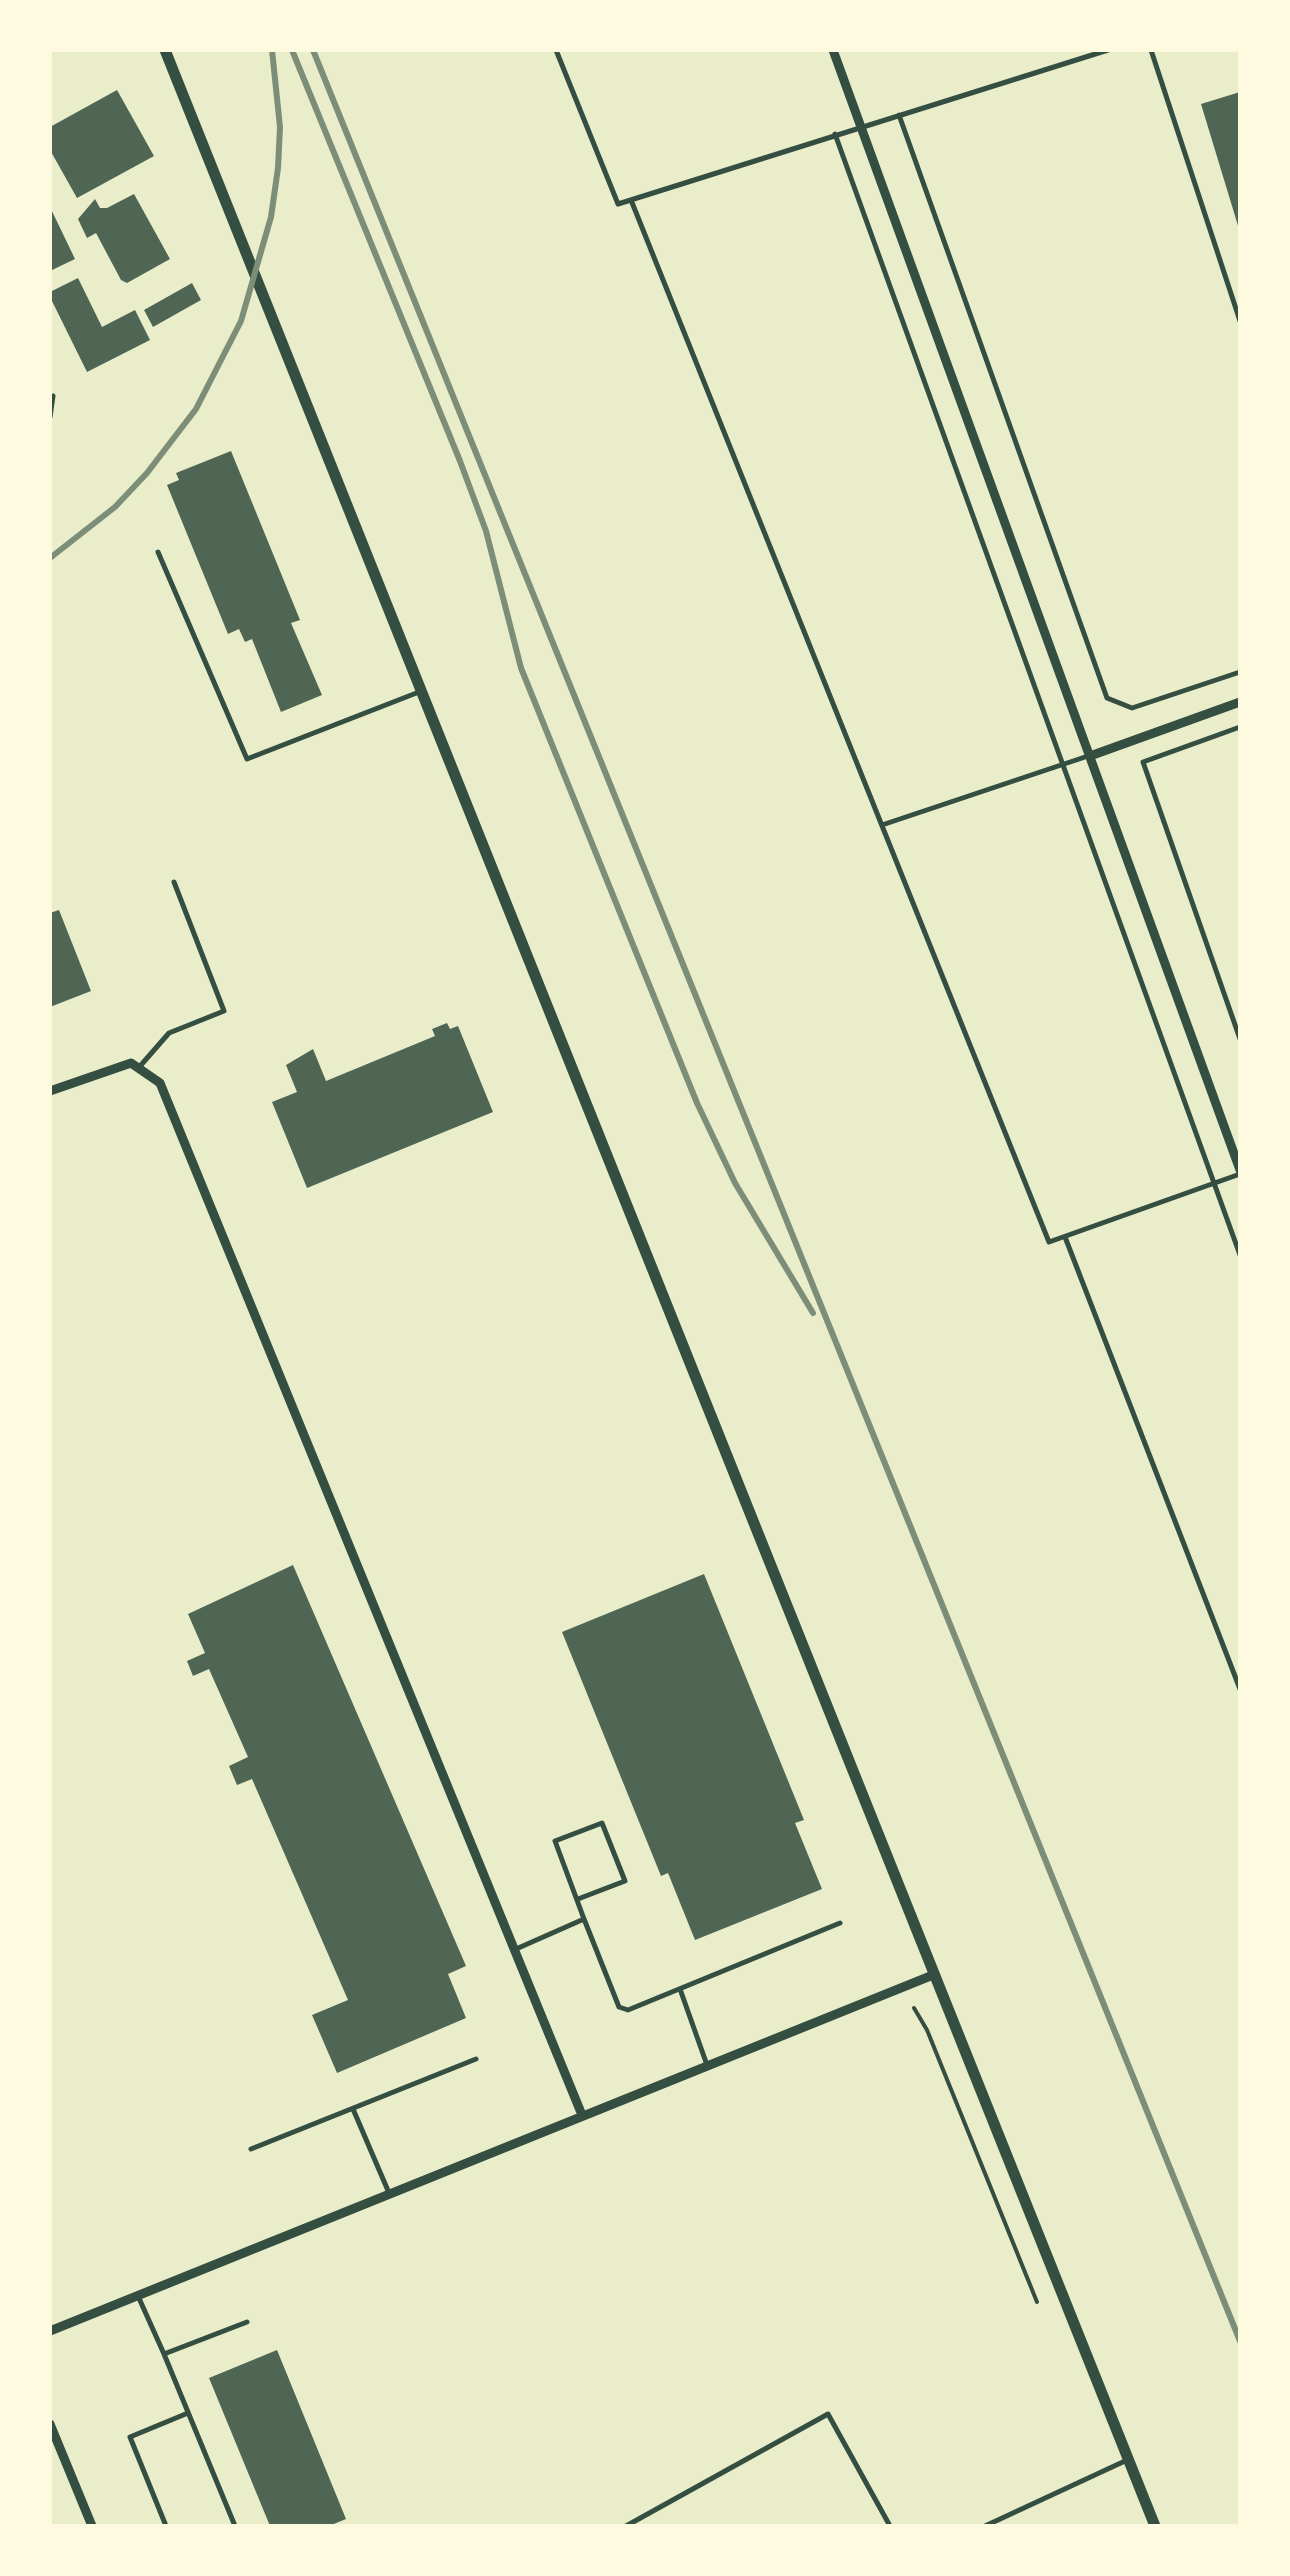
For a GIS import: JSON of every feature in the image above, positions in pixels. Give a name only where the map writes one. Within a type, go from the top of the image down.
[{"type":"street","points":[[165,50],[1155,2526]]},
{"type":"street","points":[[834,50],[1240,1172]]},
{"type":"street","points":[[1090,756],[1240,702]]},
{"type":"street","points":[[50,1091],[120,1064],[141,1066],[160,1083],[172,1105],[582,2115]]},
{"type":"street","points":[[50,2331],[933,1975]]},
{"type":"street","points":[[51,2428],[92,2526]]},
{"type":"lane","points":[[556,50],[618,204],[1108,50]]},
{"type":"lane","points":[[1151,50],[1240,322]]},
{"type":"lane","points":[[899,115],[1107,698],[1132,708],[1240,672]]},
{"type":"lane","points":[[835,134],[1240,1255]]},
{"type":"lane","points":[[631,200],[1050,1242],[1240,1172]]},
{"type":"lane","points":[[50,417],[52,396]]},
{"type":"lane","points":[[158,552],[246,759],[422,691]]},
{"type":"lane","points":[[1240,727],[1143,762],[1240,1040]]},
{"type":"lane","points":[[882,825],[1090,756]]},
{"type":"lane","points":[[141,1066],[169,1033],[224,1011],[174,882]]},
{"type":"lane","points":[[1065,1236],[1240,1689]]},
{"type":"lane","points":[[578,1899],[626,1881],[602,1822],[555,1841],[619,2007],[628,2010],[840,1924]]},
{"type":"lane","points":[[515,1950],[584,1920]]},
{"type":"lane","points":[[680,1989],[707,2065]]},
{"type":"lane","points":[[251,2150],[476,2060]]},
{"type":"lane","points":[[353,2108],[389,2194]]},
{"type":"lane","points":[[138,2296],[235,2526]]},
{"type":"lane","points":[[164,2354],[248,2322]]},
{"type":"lane","points":[[166,2526],[130,2438],[188,2413]]},
{"type":"lane","points":[[626,2526],[828,2414],[890,2526]]},
{"type":"lane","points":[[985,2526],[1128,2459]]},
{"type":"path","points":[[914,2008],[927,2030],[1036,2302]]},
{"type":"building","points":[[117,90],[154,156],[77,198],[50,150],[50,127]]},
{"type":"building","points":[[1240,92],[1240,229],[1239,229],[1201,104]]},
{"type":"building","points":[[134,194],[170,259],[127,283],[121,280],[96,233],[87,238],[78,219],[95,199],[100,208],[107,208]]},
{"type":"building","points":[[50,207],[75,259],[50,271]]},
{"type":"building","points":[[78,278],[102,327],[135,310],[150,340],[87,372],[50,297],[50,292]]},
{"type":"building","points":[[192,283],[201,300],[153,327],[144,310]]},
{"type":"building","points":[[231,451],[300,620],[291,623],[322,695],[281,712],[252,639],[245,642],[239,629],[228,634],[167,485],[179,480],[176,473]]},
{"type":"building","points":[[59,910],[91,991],[50,1007],[50,913]]},
{"type":"building","points":[[447,1023],[450,1029],[458,1026],[493,1112],[307,1188],[272,1102],[297,1092],[286,1065],[313,1049],[326,1081],[435,1036],[432,1029]]},
{"type":"building","points":[[293,1565],[466,1966],[448,1974],[466,2018],[337,2073],[312,2015],[348,2000],[252,1779],[237,1785],[229,1766],[248,1757],[209,1669],[193,1676],[187,1661],[205,1653],[188,1614]]},
{"type":"building","points":[[704,1574],[804,1820],[795,1823],[822,1889],[695,1940],[668,1873],[661,1876],[562,1632]]},
{"type":"building","points":[[277,2350],[346,2519],[329,2526],[270,2526],[209,2378]]},
{"type":"railway","points":[[50,558],[115,507],[147,473],[196,409],[241,321],[271,217],[278,168],[280,127],[272,50]]},
{"type":"railway","points":[[292,50],[460,461],[486,531],[521,668],[697,1103],[735,1183],[813,1313]]},
{"type":"railway","points":[[313,50],[1240,2341]]}]
